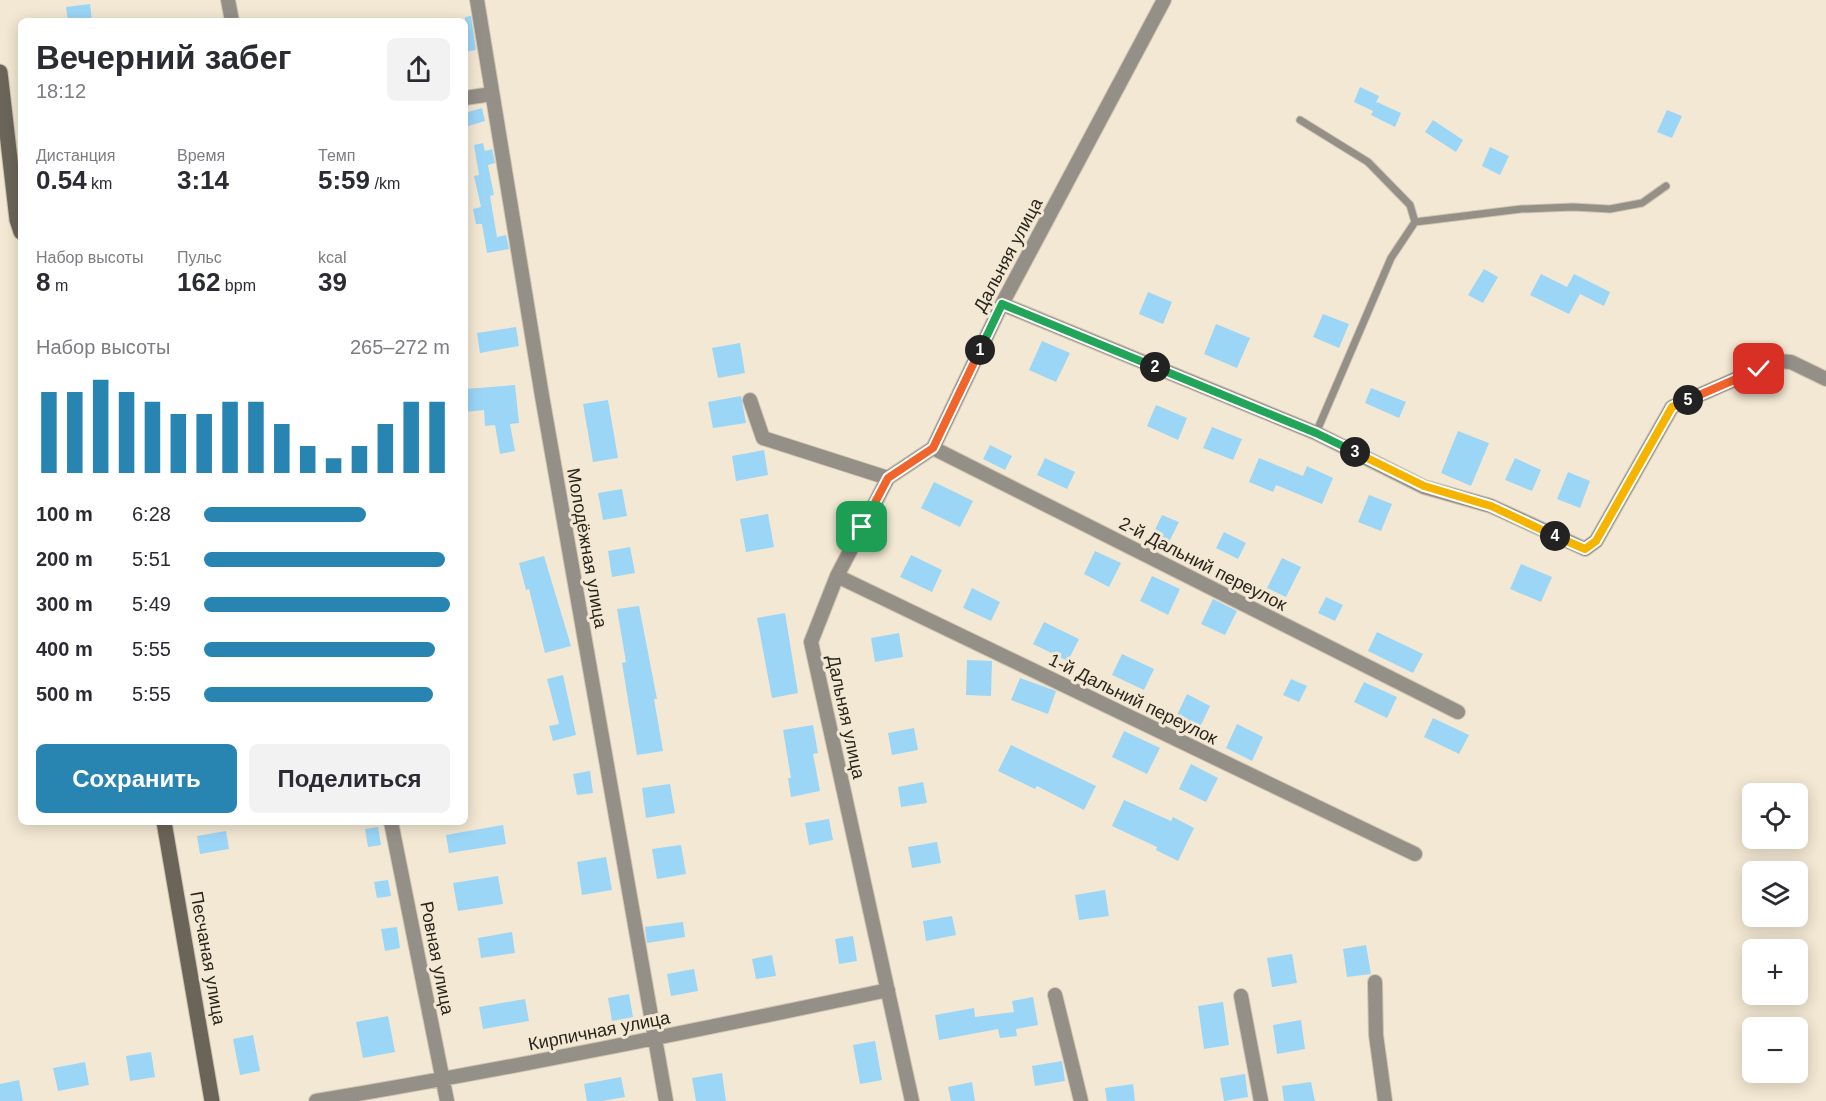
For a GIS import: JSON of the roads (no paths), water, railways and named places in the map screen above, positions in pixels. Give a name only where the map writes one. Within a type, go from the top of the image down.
[{"type":"street","points":[[228,0],[231,18]]},
{"type":"street","name":"Молодёжная улица","points":[[477,0],[542,396],[666,1101]]},
{"type":"street","name":"Дальняя улица","points":[[912,1101],[811,642],[837,576],[888,478],[933,448],[1002,304],[1164,0]]},
{"type":"street","points":[[0,72],[18,187],[18,223]]},
{"type":"street","points":[[468,98],[492,94]]},
{"type":"street","points":[[1002,304],[1316,433],[1424,486],[1491,506],[1585,549],[1596,541],[1672,407],[1777,361],[1791,362],[1826,379]]},
{"type":"street","points":[[750,400],[763,438],[888,478]]},
{"type":"street","name":"2-й Дальний переулок","points":[[933,448],[1458,712]]},
{"type":"street","name":"1-й Дальний переулок","points":[[837,576],[1414,854]]},
{"type":"street","name":"Песчаная улица","points":[[165,825],[212,1101]]},
{"type":"street","name":"Ровная улица","points":[[392,825],[447,1101]]},
{"type":"street","points":[[1375,982],[1376,1035],[1384,1101]]},
{"type":"street","name":"Кирпичная улица","points":[[316,1101],[443,1080],[655,1039],[888,990]]},
{"type":"street","points":[[1055,995],[1081,1101]]},
{"type":"street","points":[[1241,996],[1261,1101]]},
{"type":"lane","points":[[1300,120],[1368,162],[1410,205],[1415,222]]},
{"type":"lane","points":[[1316,433],[1391,258],[1415,222],[1521,209],[1573,207],[1610,209],[1642,203],[1666,186]]}]
